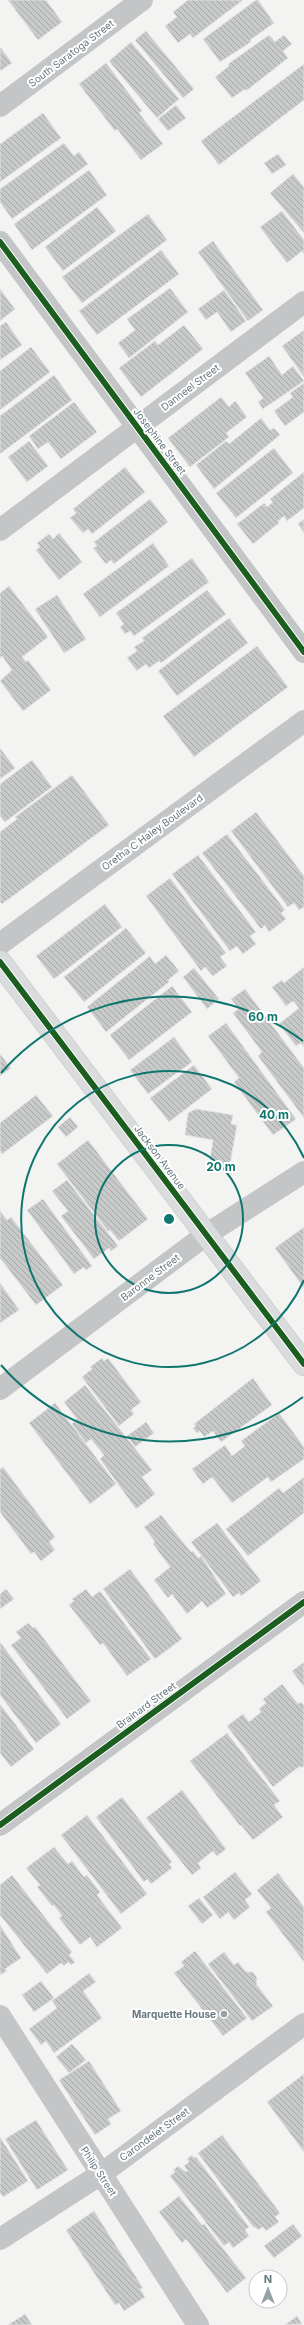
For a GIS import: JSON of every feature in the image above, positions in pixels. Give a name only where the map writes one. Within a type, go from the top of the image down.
[{"type":"street","name":"South Saratoga Street","points":[[0,106],[142,0]]},
{"type":"street","name":"Josephine Street","points":[[0,242],[304,652]]},
{"type":"street","name":"Danneel Street","points":[[0,530],[304,302]]},
{"type":"street","name":"Oretha C Haley Boulevard","points":[[0,944],[304,721]]},
{"type":"street","name":"Jackson Avenue","points":[[0,962],[304,1364]]},
{"type":"street","name":"Baronne Street","points":[[0,1389],[207,1234],[304,1172]]},
{"type":"street","name":"Brainard Street","points":[[0,1825],[304,1602]]},
{"type":"street","name":"Philip Street","points":[[0,2016],[198,2325]]},
{"type":"street","name":"Carondelet Street","points":[[0,2240],[101,2174],[304,2024]]},
{"type":"building","points":[[8,0],[46,0],[62,22],[38,40]]},
{"type":"building","points":[[188,0],[243,0],[193,38],[190,34],[178,43],[165,26],[177,17],[173,12]]},
{"type":"building","points":[[258,0],[274,23],[250,40],[251,42],[220,62],[203,39]]},
{"type":"building","points":[[146,31],[194,89],[183,98],[135,40]]},
{"type":"building","points":[[269,35],[275,42],[284,35],[292,44],[283,51],[288,58],[246,91],[245,89],[232,98],[215,77],[229,66],[228,64]]},
{"type":"building","points":[[131,42],[179,99],[157,118],[109,61]]},
{"type":"building","points":[[0,47],[12,63],[0,71]]},
{"type":"building","points":[[106,63],[142,111],[139,113],[163,144],[141,160],[117,129],[115,131],[79,84]]},
{"type":"building","points":[[304,64],[304,100],[219,165],[201,141]]},
{"type":"building","points":[[176,105],[186,118],[168,131],[158,119]]},
{"type":"building","points":[[43,113],[61,138],[0,182],[0,144]]},
{"type":"building","points":[[64,143],[74,156],[79,152],[88,164],[12,219],[0,202],[0,189]]},
{"type":"building","points":[[278,154],[286,165],[272,174],[264,163]]},
{"type":"building","points":[[89,170],[107,195],[32,250],[14,224]]},
{"type":"building","points":[[293,174],[304,187],[304,233],[270,193]]},
{"type":"building","points":[[97,207],[116,231],[63,271],[45,247]]},
{"type":"building","points":[[282,211],[304,240],[304,254],[302,251],[287,263],[260,227]]},
{"type":"building","points":[[148,214],[167,240],[82,303],[62,277]]},
{"type":"building","points":[[213,241],[263,310],[248,321],[198,252]]},
{"type":"building","points":[[161,250],[179,274],[97,335],[79,311]]},
{"type":"building","points":[[170,288],[188,312],[129,358],[118,343],[135,330],[127,319]]},
{"type":"building","points":[[0,289],[15,309],[0,321]]},
{"type":"building","points":[[224,290],[246,321],[231,332],[217,312],[206,320],[198,309]]},
{"type":"building","points":[[6,322],[22,345],[0,360],[0,326]]},
{"type":"building","points":[[184,325],[203,349],[141,397],[119,368],[155,341],[158,345]]},
{"type":"building","points":[[304,330],[304,377],[282,346]]},
{"type":"building","points":[[31,347],[50,372],[0,410],[0,371]]},
{"type":"building","points":[[269,356],[282,375],[293,366],[304,381],[263,409],[258,402],[263,398],[245,373]]},
{"type":"building","points":[[54,375],[72,400],[0,454],[0,416]]},
{"type":"building","points":[[304,383],[304,412],[285,426],[274,411],[293,397],[290,393]]},
{"type":"building","points":[[221,397],[229,407],[235,401],[247,417],[226,433],[229,437],[190,467],[168,438]]},
{"type":"building","points":[[74,402],[97,432],[61,459],[48,442],[38,449],[29,436]]},
{"type":"building","points":[[261,418],[270,430],[274,428],[280,435],[214,489],[196,465],[226,441],[229,444]]},
{"type":"building","points":[[29,441],[48,466],[27,482],[8,457]]},
{"type":"building","points":[[274,448],[293,473],[236,518],[216,493]]},
{"type":"building","points":[[125,467],[145,492],[92,534],[88,529],[83,533],[70,518],[76,513],[73,509]]},
{"type":"building","points":[[304,472],[304,508],[287,521],[284,516],[278,521],[279,523],[253,544],[237,524],[264,503],[267,507],[273,502],[270,499]]},
{"type":"building","points":[[150,499],[168,522],[114,564],[111,560],[106,564],[93,548],[97,546],[94,542]]},
{"type":"building","points":[[304,519],[304,533],[298,524]]},
{"type":"building","points":[[59,533],[82,562],[59,580],[36,550],[40,547],[37,543],[49,534],[53,539]]},
{"type":"building","points":[[153,543],[169,566],[100,617],[83,594]]},
{"type":"building","points":[[192,558],[209,582],[134,636],[130,631],[125,634],[120,627],[124,624],[116,613]]},
{"type":"building","points":[[9,586],[48,637],[22,657],[26,662],[28,660],[51,690],[23,711],[0,681],[12,670],[2,656],[0,658],[0,593]]},
{"type":"building","points":[[207,590],[226,614],[161,663],[159,661],[149,668],[146,664],[137,671],[127,658],[137,651],[134,647],[144,641],[142,638]]},
{"type":"building","points":[[57,595],[86,639],[64,653],[35,609]]},
{"type":"building","points":[[229,618],[248,643],[177,696],[158,671]]},
{"type":"building","points":[[257,646],[288,687],[194,757],[163,716]]},
{"type":"building","points":[[0,748],[15,768],[0,779]]},
{"type":"building","points":[[32,760],[52,787],[5,822],[0,816],[0,784]]},
{"type":"building","points":[[72,775],[109,825],[2,904],[0,902],[0,832],[17,819],[15,817]]},
{"type":"building","points":[[256,812],[304,876],[304,907],[299,910],[294,903],[288,907],[231,831]]},
{"type":"building","points":[[227,834],[285,910],[281,913],[286,919],[269,932],[265,925],[261,929],[202,853]]},
{"type":"building","points":[[198,855],[256,932],[250,936],[256,944],[243,954],[237,946],[230,951],[172,874]]},
{"type":"building","points":[[170,878],[226,953],[220,957],[227,966],[213,976],[205,967],[201,971],[146,896]]},
{"type":"building","points":[[105,904],[122,927],[54,979],[36,956]]},
{"type":"building","points":[[126,928],[146,953],[84,1002],[64,977]]},
{"type":"building","points":[[166,955],[179,971],[168,980],[169,982],[106,1032],[87,1007],[150,956],[155,964]]},
{"type":"building","points":[[304,967],[304,1047],[301,1043],[296,1046],[279,1024],[299,1008],[293,1001],[286,1006],[272,987],[282,980],[284,983]]},
{"type":"building","points":[[194,968],[219,999],[207,1009],[183,977]]},
{"type":"building","points":[[172,986],[192,1012],[129,1060],[110,1035]]},
{"type":"building","points":[[245,989],[304,1068],[304,1118],[258,1056],[262,1052],[233,1013],[239,1009],[231,999]]},
{"type":"building","points":[[226,1023],[296,1119],[273,1135],[234,1082],[239,1078],[208,1036]]},
{"type":"building","points":[[174,1037],[192,1062],[148,1094],[130,1070]]},
{"type":"building","points":[[0,1054],[11,1068],[0,1076]]},
{"type":"building","points":[[194,1065],[212,1089],[169,1122],[150,1098]]},
{"type":"building","points":[[36,1095],[53,1116],[2,1154],[0,1151],[0,1123]]},
{"type":"building","points":[[196,1109],[233,1115],[231,1124],[237,1125],[229,1170],[209,1166],[213,1140],[185,1135],[188,1113]]},
{"type":"building","points":[[70,1117],[78,1127],[66,1137],[58,1127]]},
{"type":"building","points":[[88,1140],[148,1219],[119,1241],[110,1230],[108,1231],[57,1164]]},
{"type":"building","points":[[67,1180],[118,1246],[111,1251],[109,1248],[94,1259],[61,1216],[68,1211],[52,1191]]},
{"type":"building","points":[[43,1199],[92,1266],[86,1270],[84,1267],[74,1274],[27,1210]]},
{"type":"building","points":[[0,1211],[7,1220],[11,1217],[63,1285],[36,1305],[0,1258]]},
{"type":"building","points":[[304,1227],[304,1286],[303,1287],[275,1248]]},
{"type":"building","points":[[0,1283],[19,1310],[0,1323]]},
{"type":"building","points":[[102,1358],[104,1361],[108,1358],[141,1402],[131,1410],[134,1414],[119,1426],[82,1377],[92,1369],[90,1367]]},
{"type":"building","points":[[253,1378],[272,1405],[221,1442],[213,1431],[204,1437],[200,1431],[197,1433],[193,1428],[196,1426],[194,1424]]},
{"type":"building","points":[[85,1385],[152,1470],[142,1477],[155,1494],[136,1509],[100,1459],[104,1455],[91,1439],[86,1443],[72,1424],[77,1419],[64,1402]]},
{"type":"building","points":[[55,1403],[116,1484],[90,1504],[29,1423]]},
{"type":"building","points":[[279,1413],[304,1447],[304,1459],[271,1482],[268,1477],[232,1503],[212,1477],[203,1484],[192,1469],[225,1445],[232,1456],[245,1446],[241,1441]]},
{"type":"building","points":[[146,1422],[154,1433],[135,1447],[127,1436]]},
{"type":"building","points":[[3,1467],[55,1537],[49,1542],[55,1550],[41,1561],[34,1552],[31,1554],[0,1512],[0,1469]]},
{"type":"building","points":[[304,1477],[304,1513],[248,1556],[226,1529],[279,1488],[283,1493]]},
{"type":"building","points":[[161,1515],[191,1552],[193,1551],[198,1558],[201,1556],[226,1594],[207,1608],[202,1601],[187,1614],[172,1594],[168,1598],[154,1580],[170,1567],[153,1544],[155,1542],[144,1527]]},
{"type":"building","points":[[217,1523],[261,1581],[241,1596],[239,1593],[233,1597],[191,1542]]},
{"type":"building","points":[[130,1569],[182,1639],[155,1659],[103,1589]]},
{"type":"building","points":[[6,1589],[14,1599],[0,1609],[0,1594]]},
{"type":"building","points":[[86,1589],[92,1597],[100,1591],[151,1659],[127,1676],[103,1643],[100,1645],[69,1605],[74,1601],[72,1599]]},
{"type":"building","points":[[28,1623],[33,1628],[35,1627],[91,1701],[67,1719],[11,1645],[21,1638],[16,1632]]},
{"type":"building","points":[[0,1642],[61,1724],[36,1743],[0,1695]]},
{"type":"building","points":[[304,1662],[304,1687],[292,1671]]},
{"type":"building","points":[[282,1684],[298,1704],[301,1702],[304,1705],[304,1766],[301,1768],[300,1766],[273,1787],[227,1726],[243,1714],[249,1722],[261,1712],[259,1709],[266,1703],[263,1699]]},
{"type":"building","points":[[0,1704],[34,1749],[11,1767],[0,1753]]},
{"type":"building","points":[[227,1733],[280,1801],[274,1805],[283,1817],[253,1840],[241,1825],[240,1826],[190,1761]]},
{"type":"building","points":[[182,1790],[226,1849],[217,1856],[213,1851],[198,1863],[201,1868],[192,1875],[146,1818]]},
{"type":"building","points":[[122,1797],[172,1862],[169,1864],[172,1868],[151,1884],[147,1879],[144,1882],[96,1817]]},
{"type":"building","points":[[87,1815],[147,1894],[121,1914],[61,1835]]},
{"type":"building","points":[[54,1847],[68,1864],[72,1861],[84,1877],[87,1875],[100,1892],[97,1895],[122,1928],[97,1947],[90,1937],[80,1945],[59,1918],[62,1916],[37,1887],[40,1885],[26,1868]]},
{"type":"building","points":[[235,1872],[252,1894],[245,1900],[250,1907],[234,1920],[228,1912],[220,1919],[203,1897]]},
{"type":"building","points":[[278,1873],[304,1907],[304,1962],[266,1912],[271,1908],[257,1890]]},
{"type":"building","points":[[12,1875],[72,1952],[69,1955],[75,1962],[71,1965],[68,1962],[64,1966],[61,1963],[47,1974],[0,1915],[0,1885]]},
{"type":"building","points":[[199,1898],[213,1915],[202,1924],[188,1906]]},
{"type":"building","points":[[0,1925],[21,1958],[5,1969],[7,1971],[0,1975]]},
{"type":"building","points":[[195,1951],[247,2018],[223,2036],[174,1973],[184,1966],[181,1962]]},
{"type":"building","points":[[224,1952],[234,1965],[238,1962],[246,1972],[253,1972],[257,1978],[256,1984],[273,2006],[252,2021],[208,1964]]},
{"type":"building","points":[[89,1973],[96,1982],[83,1991],[102,2018],[54,2053],[46,2041],[41,2045],[29,2029],[57,2008],[52,2001]]},
{"type":"building","points":[[41,1981],[54,1998],[34,2012],[22,1995]]},
{"type":"building","points":[[72,2044],[86,2060],[69,2073],[56,2057]]},
{"type":"building","points":[[89,2061],[121,2111],[108,2119],[111,2124],[95,2135],[59,2080]]},
{"type":"building","points":[[304,2074],[304,2152],[267,2102]]},
{"type":"building","points":[[36,2120],[68,2170],[37,2190],[5,2139]]},
{"type":"building","points":[[222,2135],[280,2213],[275,2217],[279,2222],[266,2231],[263,2227],[258,2230],[255,2227],[254,2228],[198,2153]]},
{"type":"building","points":[[0,2137],[28,2181],[3,2197],[0,2193]]},
{"type":"building","points":[[192,2155],[194,2158],[196,2157],[249,2227],[245,2230],[249,2236],[233,2248],[229,2242],[224,2246],[170,2176],[175,2172],[173,2170],[178,2166],[186,2172],[188,2171],[184,2166],[189,2162],[187,2159]]},
{"type":"building","points":[[179,2196],[202,2225],[204,2224],[246,2278],[227,2293],[186,2239],[182,2243],[159,2212]]},
{"type":"building","points":[[94,2211],[143,2288],[140,2289],[145,2297],[124,2311],[119,2303],[115,2305],[66,2230]]},
{"type":"building","points":[[293,2224],[302,2236],[274,2258],[264,2246]]},
{"type":"building","points":[[25,2314],[32,2325],[8,2325]]},
{"type":"building","points":[[297,2316],[302,2324],[285,2325]]},
{"type":"cycle path","points":[[0,242],[304,652]]},
{"type":"cycle path","points":[[0,962],[304,1364]]},
{"type":"cycle path","points":[[0,1825],[304,1602]]},
{"type":"place","name":"Marquette House","points":[[224,2014]]}]
